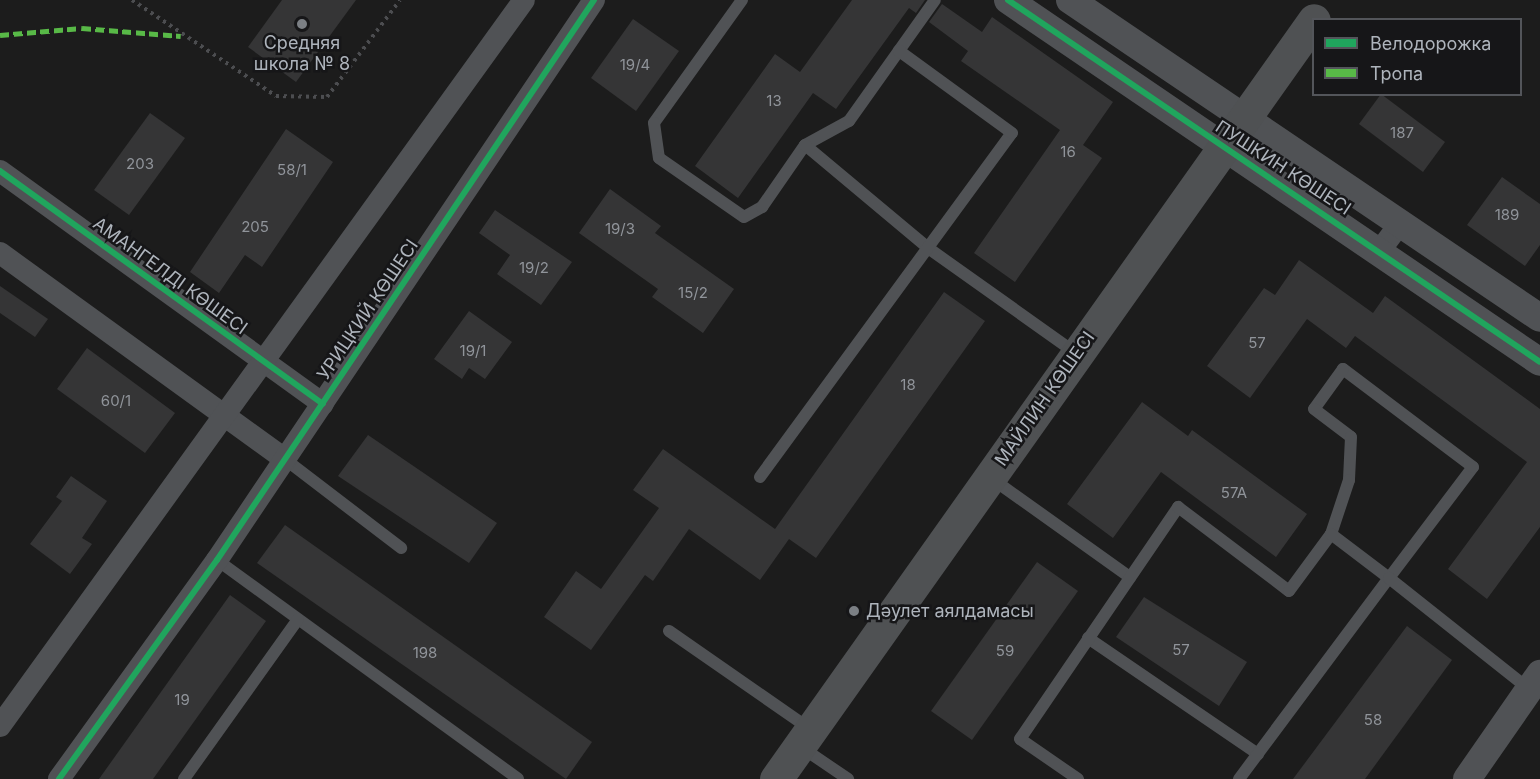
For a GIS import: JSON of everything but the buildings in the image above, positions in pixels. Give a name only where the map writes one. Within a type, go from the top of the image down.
[{"type":"main road","name":"МАЙЛИН КӨШЕСІ","points":[[1315,18],[1328,0]]},
{"type":"main road","name":"МАЙЛИН КӨШЕСІ","points":[[776,779],[1312,23]]},
{"type":"street","points":[[0,726],[524,0]]},
{"type":"street","name":"УРИЦКИЙ КӨШЕСІ","points":[[59,779],[286,460],[594,0]]},
{"type":"street","name":"ПУШКИН КӨШЕСІ","points":[[1008,0],[1223,147],[1381,249],[1540,362]]},
{"type":"street","name":"ПУШКИН КӨШЕСІ","points":[[1070,0],[1540,318]]},
{"type":"street","name":"АМАНГЕЛДІ КӨШЕСІ","points":[[0,171],[323,404]]},
{"type":"street","points":[[1381,249],[1400,224]]},
{"type":"street","points":[[0,253],[286,460]]},
{"type":"street","points":[[1467,779],[1535,681]]},
{"type":"lane","points":[[742,0],[654,123],[659,158],[744,217],[762,207],[805,145],[849,122],[935,0]]},
{"type":"lane","points":[[760,477],[1012,133],[899,51]]},
{"type":"lane","points":[[805,145],[928,248],[1077,354]]},
{"type":"lane","points":[[1078,779],[1020,739],[1178,507],[1289,591],[1331,534],[1349,480],[1350,437],[1314,409],[1343,369],[1473,467],[1239,779]]},
{"type":"lane","points":[[286,460],[401,548]]},
{"type":"lane","points":[[990,478],[1130,577]]},
{"type":"lane","points":[[1331,534],[1535,681]]},
{"type":"lane","points":[[217,560],[518,779]]},
{"type":"lane","points":[[184,779],[298,619]]},
{"type":"lane","points":[[669,631],[805,738],[848,779]]},
{"type":"lane","points":[[1088,638],[1258,754]]},
{"type":"path","points":[[132,0],[276,96],[327,97],[400,0]]},
{"type":"marked path","points":[[0,35],[82,28],[181,36]]},
{"type":"cycle path","points":[[59,779],[217,560],[594,0]]},
{"type":"cycle path","points":[[1008,0],[1540,362]]},
{"type":"cycle path","points":[[0,171],[323,404]]},
{"type":"place","name":"Средняя школа № 8","points":[[302,24]]},
{"type":"place","name":"Дәулет аялдамасы","points":[[854,611]]}]
